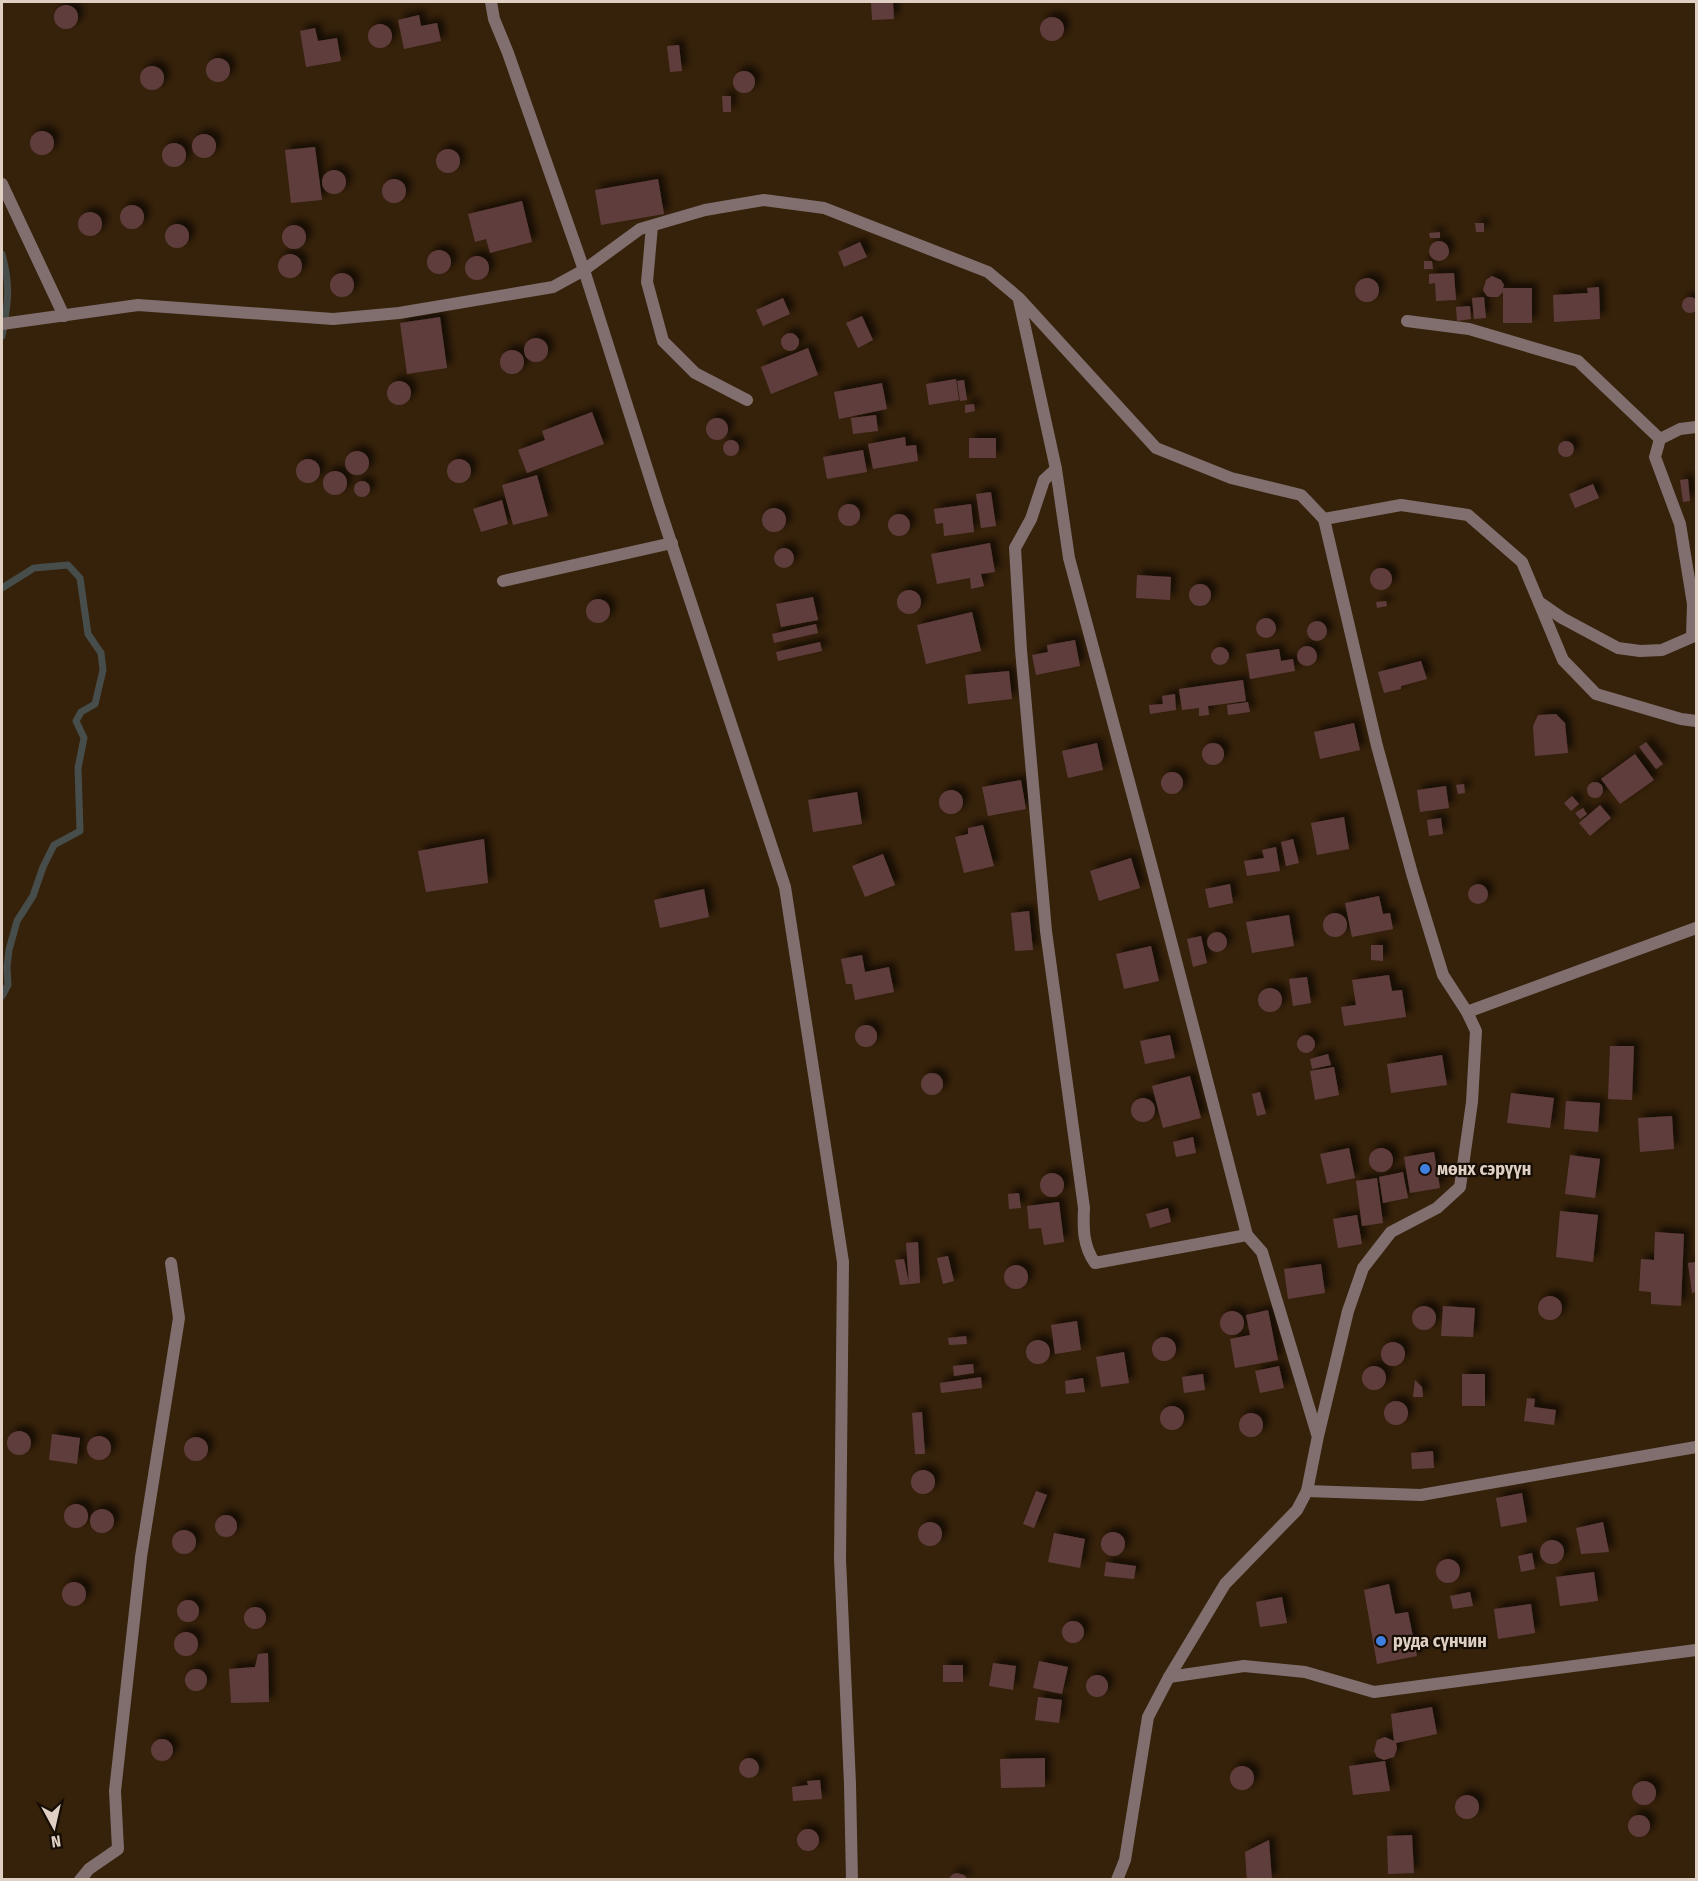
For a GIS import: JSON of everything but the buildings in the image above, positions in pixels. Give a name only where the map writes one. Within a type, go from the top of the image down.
[{"type":"street","points":[[491,2],[494,20],[584,270],[785,887],[843,1262],[840,1559],[852,1880]]},
{"type":"street","points":[[2,184],[64,316]]},
{"type":"street","points":[[2,324],[138,305],[333,319],[399,313],[553,287],[584,270],[640,229],[705,210],[764,200],[824,208],[988,272],[1018,298],[1156,448],[1231,478],[1300,495],[1324,519],[1377,746],[1413,877],[1443,975],[1467,1012],[1476,1031],[1472,1102],[1460,1187],[1437,1208],[1391,1232],[1363,1268],[1348,1311],[1307,1491],[1297,1510],[1225,1584],[1169,1677],[1148,1717],[1125,1860],[1117,1880]]},
{"type":"street","points":[[652,226],[647,282],[663,341],[695,373],[747,400]]},
{"type":"street","points":[[1018,298],[1056,469],[1069,558],[1247,1235],[1262,1252],[1318,1436]]},
{"type":"street","points":[[1407,321],[1469,329],[1578,361],[1660,439]]},
{"type":"street","points":[[1522,562],[1539,603],[1618,648],[1640,651],[1662,650],[1692,638],[1693,604],[1680,524],[1655,457],[1660,439],[1680,429],[1696,427]]},
{"type":"street","points":[[1056,469],[1044,480],[1031,519],[1015,548],[1046,930],[1084,1208],[1083,1229],[1088,1254],[1095,1263],[1247,1235]]},
{"type":"street","points":[[1324,519],[1401,505],[1468,515],[1522,562],[1563,660],[1596,694],[1681,719],[1696,721]]},
{"type":"street","points":[[503,581],[672,543]]},
{"type":"street","points":[[1467,1012],[1696,928]]},
{"type":"street","points":[[80,1880],[89,1869],[118,1849],[115,1791],[141,1557],[179,1318],[171,1263]]},
{"type":"street","points":[[1307,1491],[1421,1495],[1696,1448]]},
{"type":"street","points":[[1169,1677],[1244,1666],[1305,1672],[1374,1692],[1696,1650]]},
{"type":"waterway","points":[[2,254],[8,295],[2,336]]},
{"type":"waterway","points":[[2,588],[34,568],[68,565],[80,578],[88,634],[101,653],[103,670],[95,704],[81,712],[76,721],[84,738],[78,768],[80,831],[54,845],[33,896],[17,921],[9,950],[8,985],[2,996]]},
{"type":"place","name":"мөнх сэрүүн","points":[[1425,1169]]},
{"type":"place","name":"руда сүнчин","points":[[1381,1641]]}]
